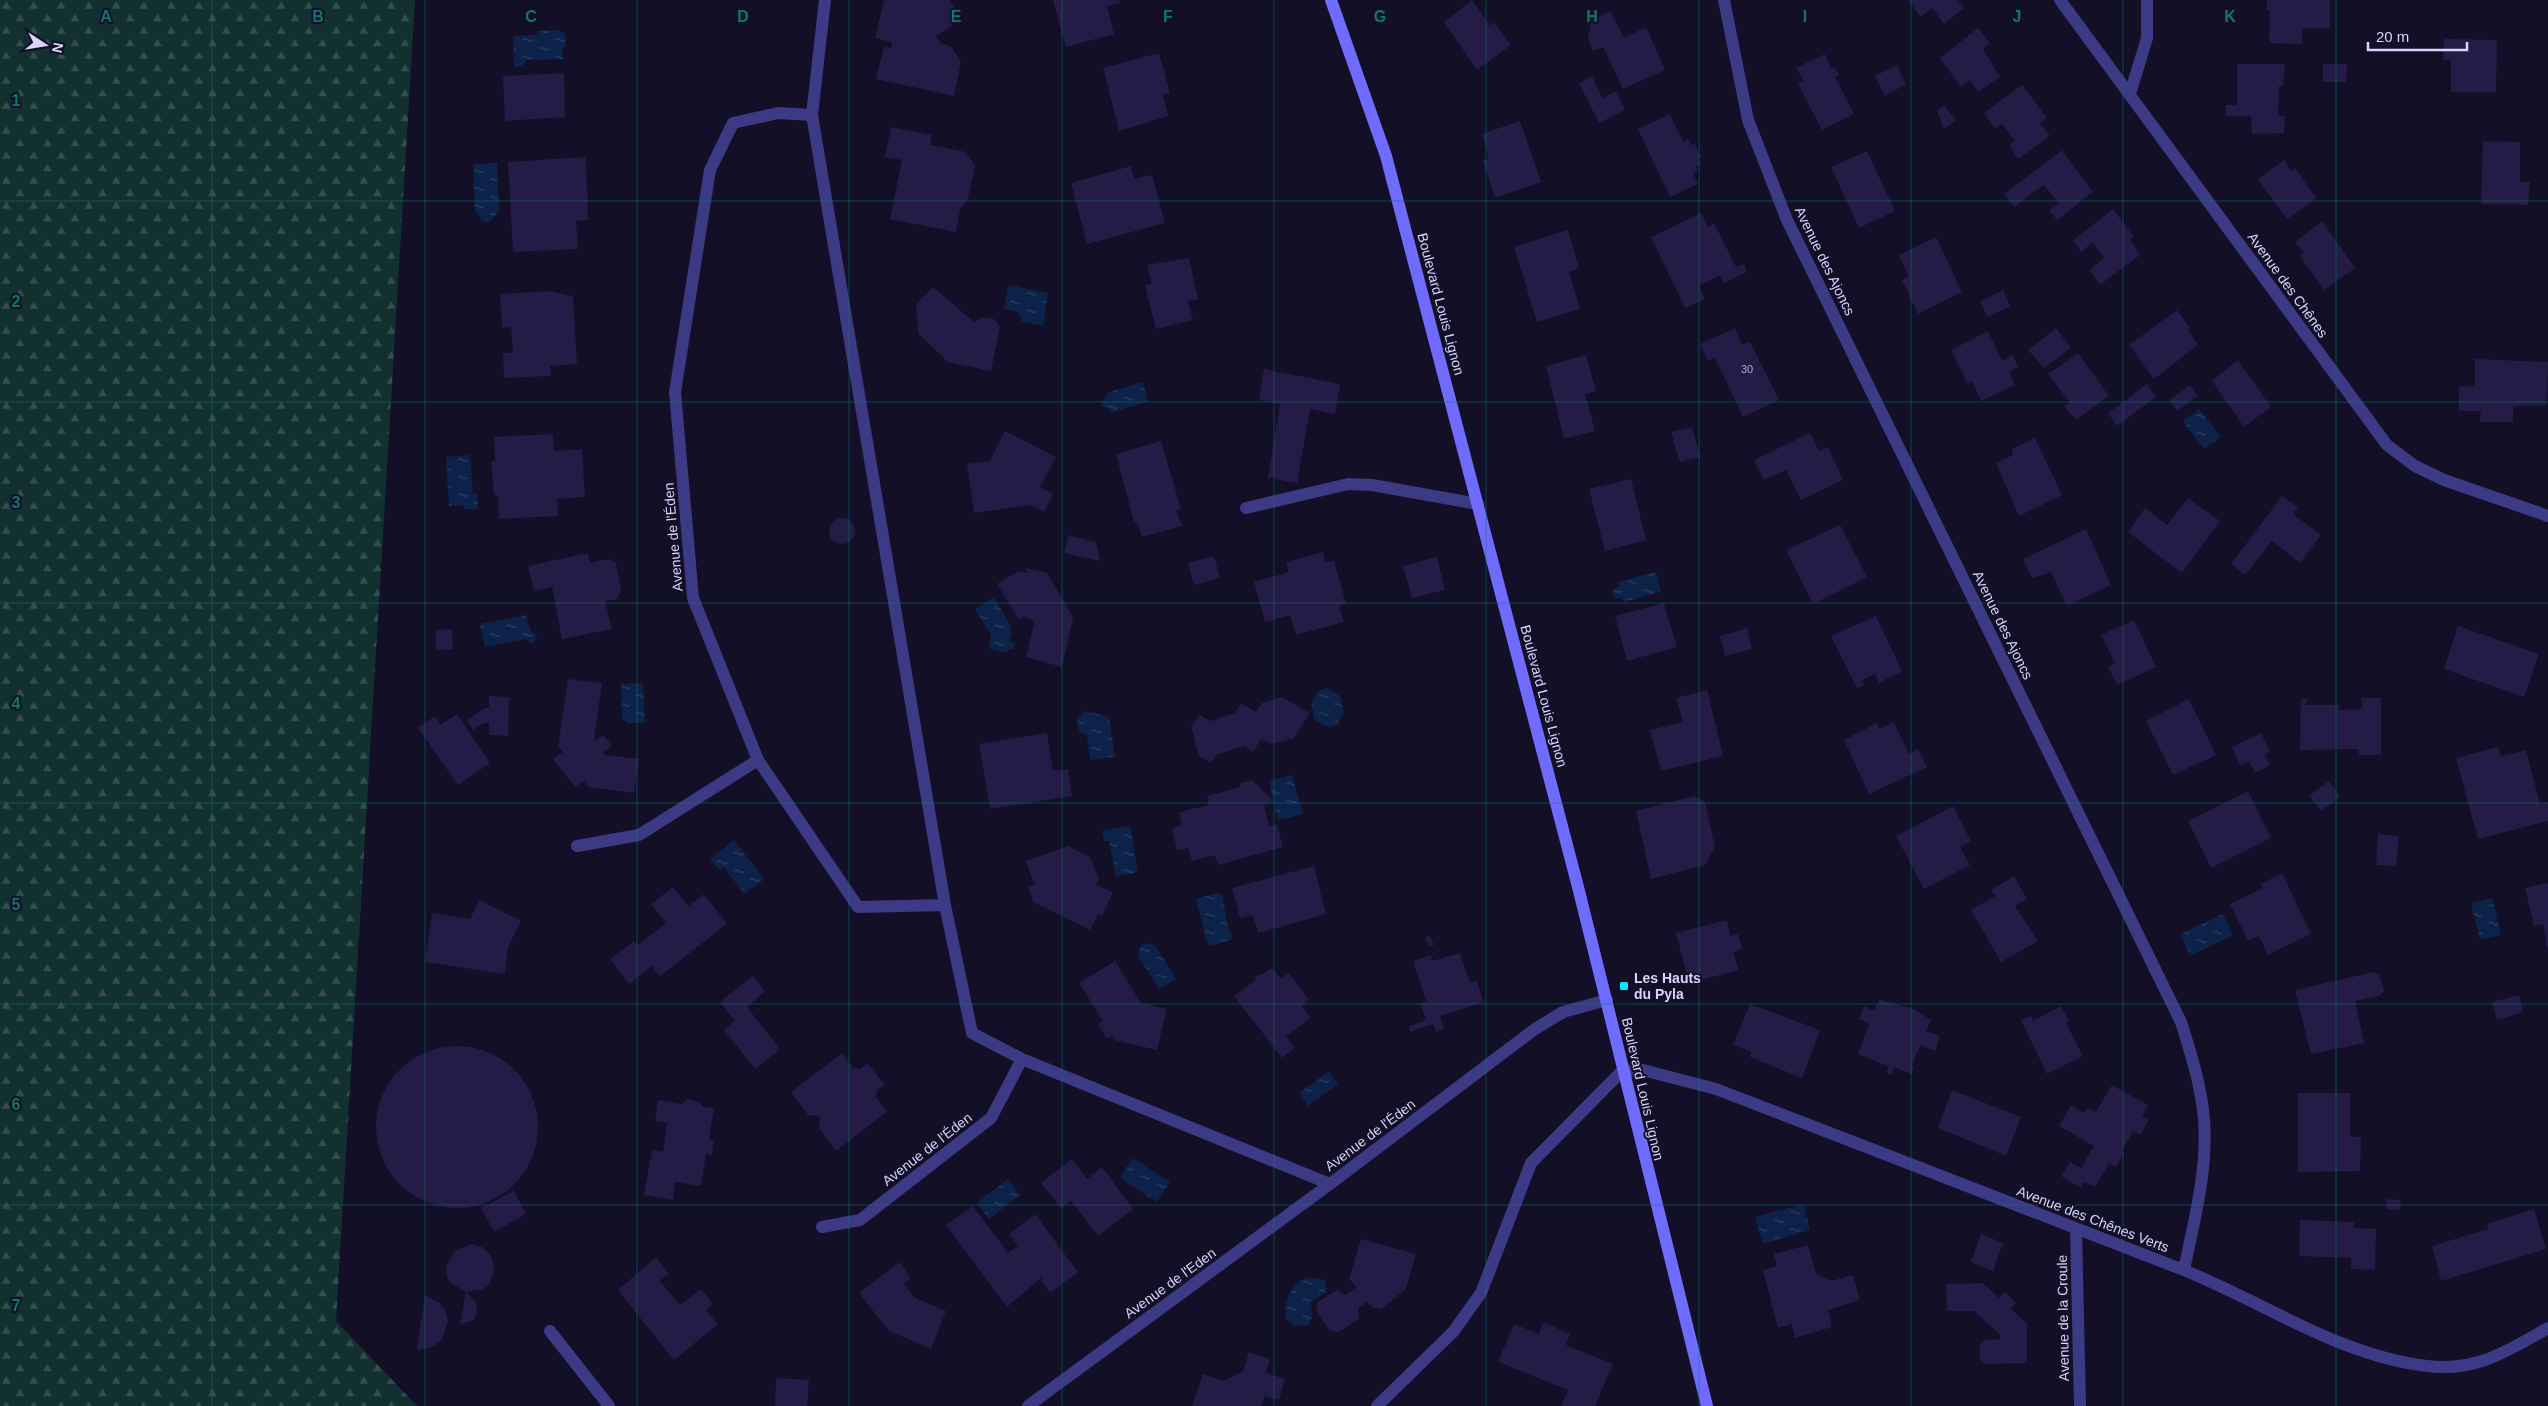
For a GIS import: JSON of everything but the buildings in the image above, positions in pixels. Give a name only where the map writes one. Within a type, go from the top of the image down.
[{"type":"main road","name":"Boulevard Louis Lignon","points":[[1331,0],[1386,156],[1607,1000],[1622,1071],[1707,1406]]},
{"type":"street","name":"Avenue de l'Éden","points":[[825,0],[812,115],[945,905],[972,1033],[1022,1059],[1330,1184],[1536,1029],[1563,1012],[1607,1000]]},
{"type":"street","name":"Avenue des Ajoncs","points":[[1724,0],[1748,120],[1787,220],[2181,1022],[2198,1078],[2204,1120],[2202,1181],[2184,1270]]},
{"type":"street","name":"Avenue des Chênes","points":[[2060,0],[2387,445],[2415,466],[2444,480],[2548,516]]},
{"type":"street","points":[[2130,94],[2147,38],[2147,0]]},
{"type":"street","name":"Avenue de l'Éden","points":[[812,115],[778,113],[733,124],[710,170],[675,392],[693,598],[758,760],[858,907],[945,905]]},
{"type":"street","points":[[1246,508],[1348,484],[1372,485],[1478,504]]},
{"type":"street","points":[[577,846],[639,835],[758,760]]},
{"type":"street","name":"Avenue de l'Éden","points":[[822,1227],[860,1220],[991,1118],[1022,1059]]},
{"type":"street","name":"Avenue des Chênes Verts","points":[[1622,1071],[1643,1070],[1716,1089],[2184,1270],[2358,1350],[2392,1360],[2429,1366],[2461,1366],[2495,1358],[2548,1328]]},
{"type":"street","points":[[1377,1406],[1453,1332],[1480,1293],[1530,1163],[1622,1071]]},
{"type":"street","name":"Avenue de l'Eden","points":[[1028,1406],[1330,1184]]},
{"type":"street","name":"Avenue de la Croule","points":[[2076,1229],[2080,1406]]},
{"type":"street","points":[[550,1331],[609,1406]]},
{"type":"green space","points":[[0,0],[415,0],[336,1321],[417,1406],[0,1406]]},
{"type":"water","points":[[559,30],[565,34],[566,47],[562,47],[563,59],[526,60],[522,66],[514,67],[513,36],[537,35],[537,31]]},
{"type":"water","points":[[497,163],[499,212],[488,223],[481,220],[478,213],[475,213],[473,164]]},
{"type":"water","points":[[1008,285],[1048,293],[1043,326],[1022,322],[1018,312],[1004,309]]},
{"type":"water","points":[[1143,382],[1148,401],[1111,413],[1110,409],[1102,406],[1106,393]]},
{"type":"water","points":[[2199,409],[2221,437],[2204,449],[2183,421]]},
{"type":"water","points":[[470,455],[473,494],[477,493],[478,509],[464,509],[463,505],[449,506],[446,457]]},
{"type":"water","points":[[1656,572],[1661,592],[1624,602],[1622,599],[1613,597],[1613,590],[1620,585],[1618,582]]},
{"type":"water","points":[[994,597],[1012,628],[1010,642],[1015,643],[1013,650],[1008,649],[1007,653],[988,648],[991,635],[975,609]]},
{"type":"water","points":[[526,615],[531,632],[535,633],[537,638],[533,643],[528,642],[526,639],[485,647],[480,624]]},
{"type":"water","points":[[643,683],[645,723],[628,723],[622,719],[621,684]]},
{"type":"water","points":[[1327,688],[1340,696],[1344,713],[1337,725],[1329,727],[1315,721],[1311,703],[1318,691]]},
{"type":"water","points":[[1085,711],[1109,717],[1115,757],[1090,760],[1087,735],[1079,731],[1077,719]]},
{"type":"water","points":[[1292,775],[1303,814],[1278,820],[1269,781]]},
{"type":"water","points":[[1130,826],[1138,872],[1116,877],[1109,841],[1104,841],[1102,831]]},
{"type":"water","points":[[734,840],[764,879],[744,894],[724,867],[719,870],[710,859]]},
{"type":"water","points":[[1218,893],[1222,895],[1228,927],[1233,936],[1231,940],[1210,946],[1207,943],[1196,899]]},
{"type":"water","points":[[2492,898],[2501,935],[2480,940],[2471,903]]},
{"type":"water","points":[[2223,914],[2233,935],[2190,956],[2180,934]]},
{"type":"water","points":[[1147,943],[1155,945],[1176,979],[1159,989],[1138,956],[1140,946]]},
{"type":"water","points":[[1329,1071],[1338,1084],[1308,1106],[1299,1093]]},
{"type":"water","points":[[1133,1158],[1170,1182],[1157,1202],[1120,1178]]},
{"type":"water","points":[[1008,1179],[1020,1195],[989,1219],[977,1203]]},
{"type":"water","points":[[1804,1204],[1810,1230],[1763,1244],[1755,1217]]},
{"type":"water","points":[[1309,1277],[1325,1280],[1327,1290],[1321,1296],[1311,1301],[1312,1317],[1309,1325],[1294,1326],[1286,1319],[1287,1300],[1297,1283]]},
{"type":"place","name":"Les Hauts du Pyla","points":[[1624,986]]}]
